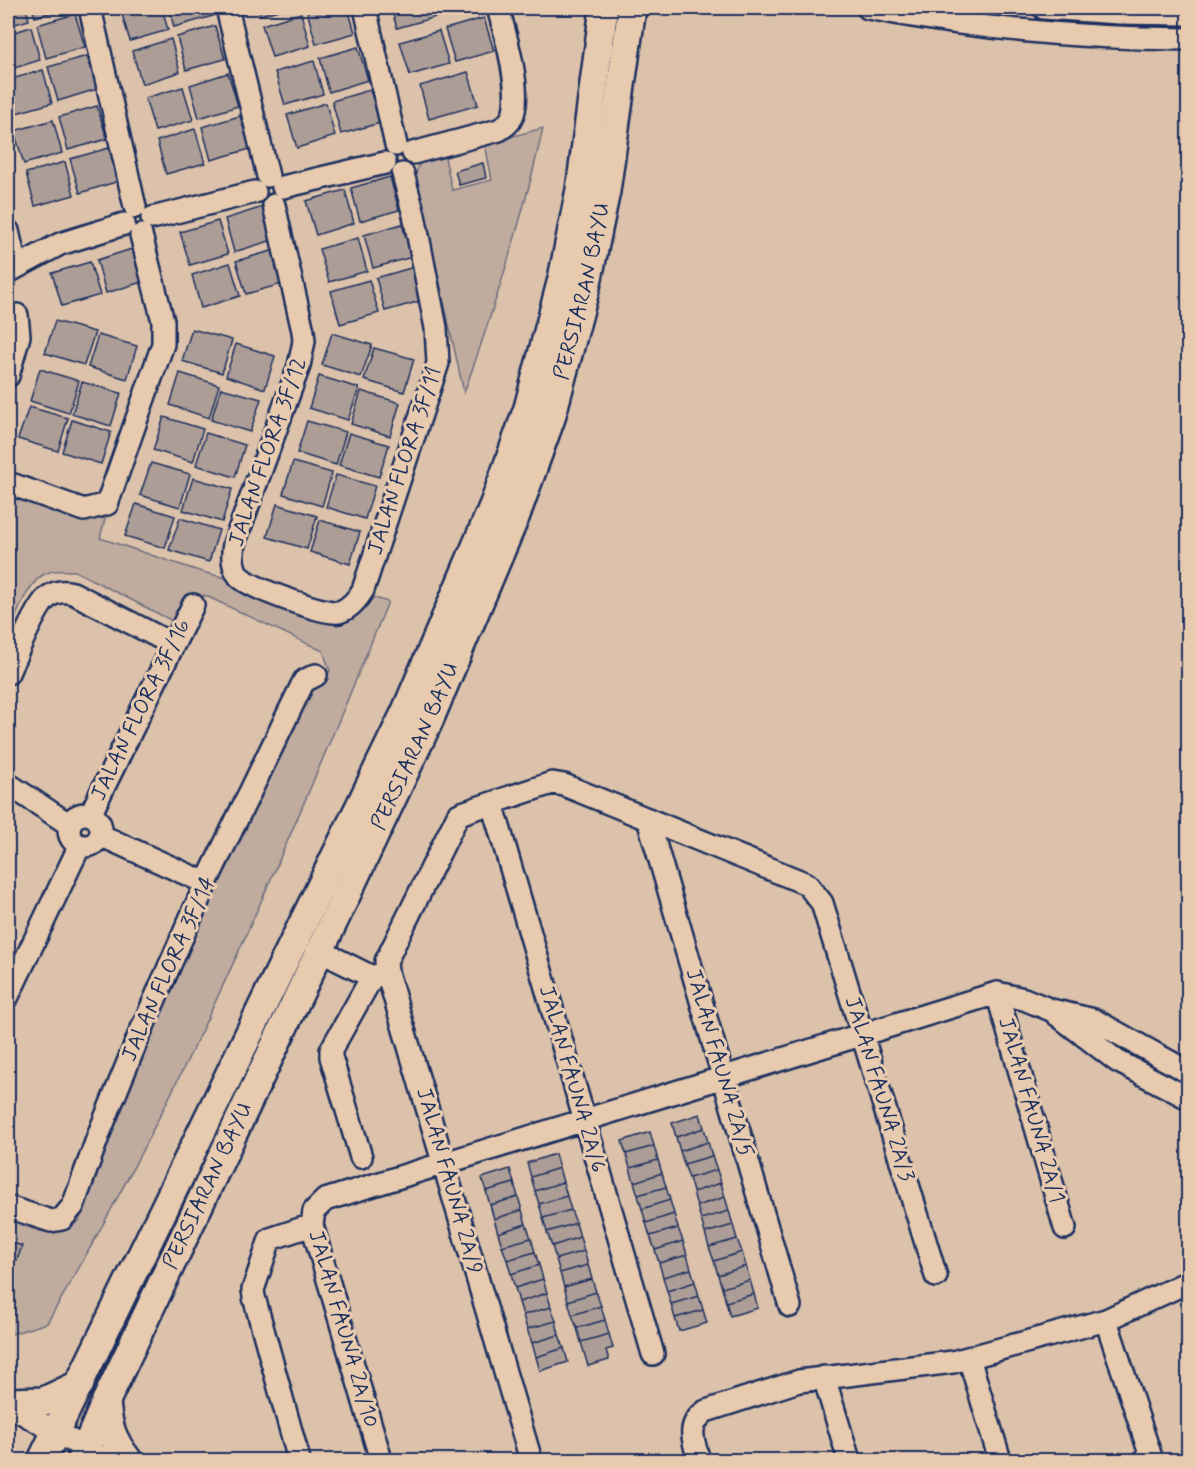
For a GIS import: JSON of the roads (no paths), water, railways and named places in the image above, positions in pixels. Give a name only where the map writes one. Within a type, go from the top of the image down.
[{"type":"main road","name":"PERSIARAN BAYU","points":[[42,1461],[405,713],[494,504],[528,408],[562,279],[580,190],[603,15],[602,8]]},
{"type":"main road","name":"PERSIARAN BAYU","points":[[91,1457],[106,1401],[424,734],[516,515],[551,418],[587,284],[606,191],[632,8]]},
{"type":"main road","points":[[8,1404],[44,1401],[80,1384]]},
{"type":"main road","points":[[106,1401],[108,1425],[114,1442],[128,1461]]},
{"type":"street","points":[[8,483],[84,510],[107,504],[164,333],[164,321],[138,221],[90,8]]},
{"type":"street","name":"JALAN FLORA 3F/12","points":[[227,8],[304,341],[299,366],[234,544],[232,558],[243,580],[286,598]]},
{"type":"street","points":[[365,8],[399,159]]},
{"type":"street","points":[[8,231],[12,269],[60,244],[138,221],[399,159],[499,130],[508,124],[513,116],[516,95],[508,45],[498,8]]},
{"type":"street","points":[[868,8],[1002,30],[1120,38],[1188,39]]},
{"type":"street","points":[[1044,8],[1119,13],[1188,14]]},
{"type":"street","name":"JALAN FLORA 3F/11","points":[[286,598],[319,609],[340,612],[354,603],[359,596],[438,363],[436,328],[399,159]]},
{"type":"street","points":[[8,375],[19,336],[19,323],[16,315]]},
{"type":"street","points":[[8,673],[40,607],[48,597],[58,592],[73,593],[172,644]]},
{"type":"street","name":"JALAN FLORA 3F/16","points":[[90,815],[193,605]]},
{"type":"street","name":"JALAN FLORA 3F/14","points":[[8,1207],[51,1221],[62,1219],[71,1210],[100,1131],[140,1034],[206,883],[304,681],[316,675]]},
{"type":"street","points":[[361,1157],[331,1057],[331,1050],[379,974],[458,815],[552,783],[564,785],[648,819]]},
{"type":"street","points":[[8,784],[70,825]]},
{"type":"street","name":"JALAN FAUNA 2A/6","points":[[492,803],[652,1354]]},
{"type":"street","points":[[90,815],[99,823],[99,835],[92,844],[80,845],[70,837],[70,825],[78,816],[90,815]]},
{"type":"street","name":"JALAN FAUNA 2A/3","points":[[648,819],[807,884],[822,903],[936,1276]]},
{"type":"street","name":"JALAN FAUNA 2A/5","points":[[648,819],[790,1306]]},
{"type":"street","points":[[99,835],[206,883]]},
{"type":"street","points":[[8,996],[80,845]]},
{"type":"street","points":[[320,951],[379,974]]},
{"type":"street","name":"JALAN FAUNA 2A/9","points":[[379,974],[444,1163],[531,1461]]},
{"type":"street","points":[[444,1163],[997,993],[1024,999],[1050,1010],[1094,1020],[1188,1072]]},
{"type":"street","name":"JALAN FAUNA 2A/1","points":[[997,993],[1065,1228]]},
{"type":"street","points":[[1050,1010],[1117,1061],[1188,1098]]},
{"type":"street","name":"JALAN FAUNA 2A/10","points":[[381,1461],[312,1225],[314,1211],[325,1200],[444,1163]]},
{"type":"street","points":[[299,1461],[253,1290],[270,1239],[312,1225]]},
{"type":"street","points":[[699,1461],[692,1435],[693,1425],[697,1417],[706,1411],[799,1381],[953,1362],[969,1358],[1106,1320],[1188,1282]]},
{"type":"street","points":[[1106,1320],[1152,1461]]},
{"type":"street","points":[[969,1358],[1000,1461]]},
{"type":"street","points":[[824,1377],[849,1461]]},
{"type":"street","points":[[8,1404],[91,1457]]}]
